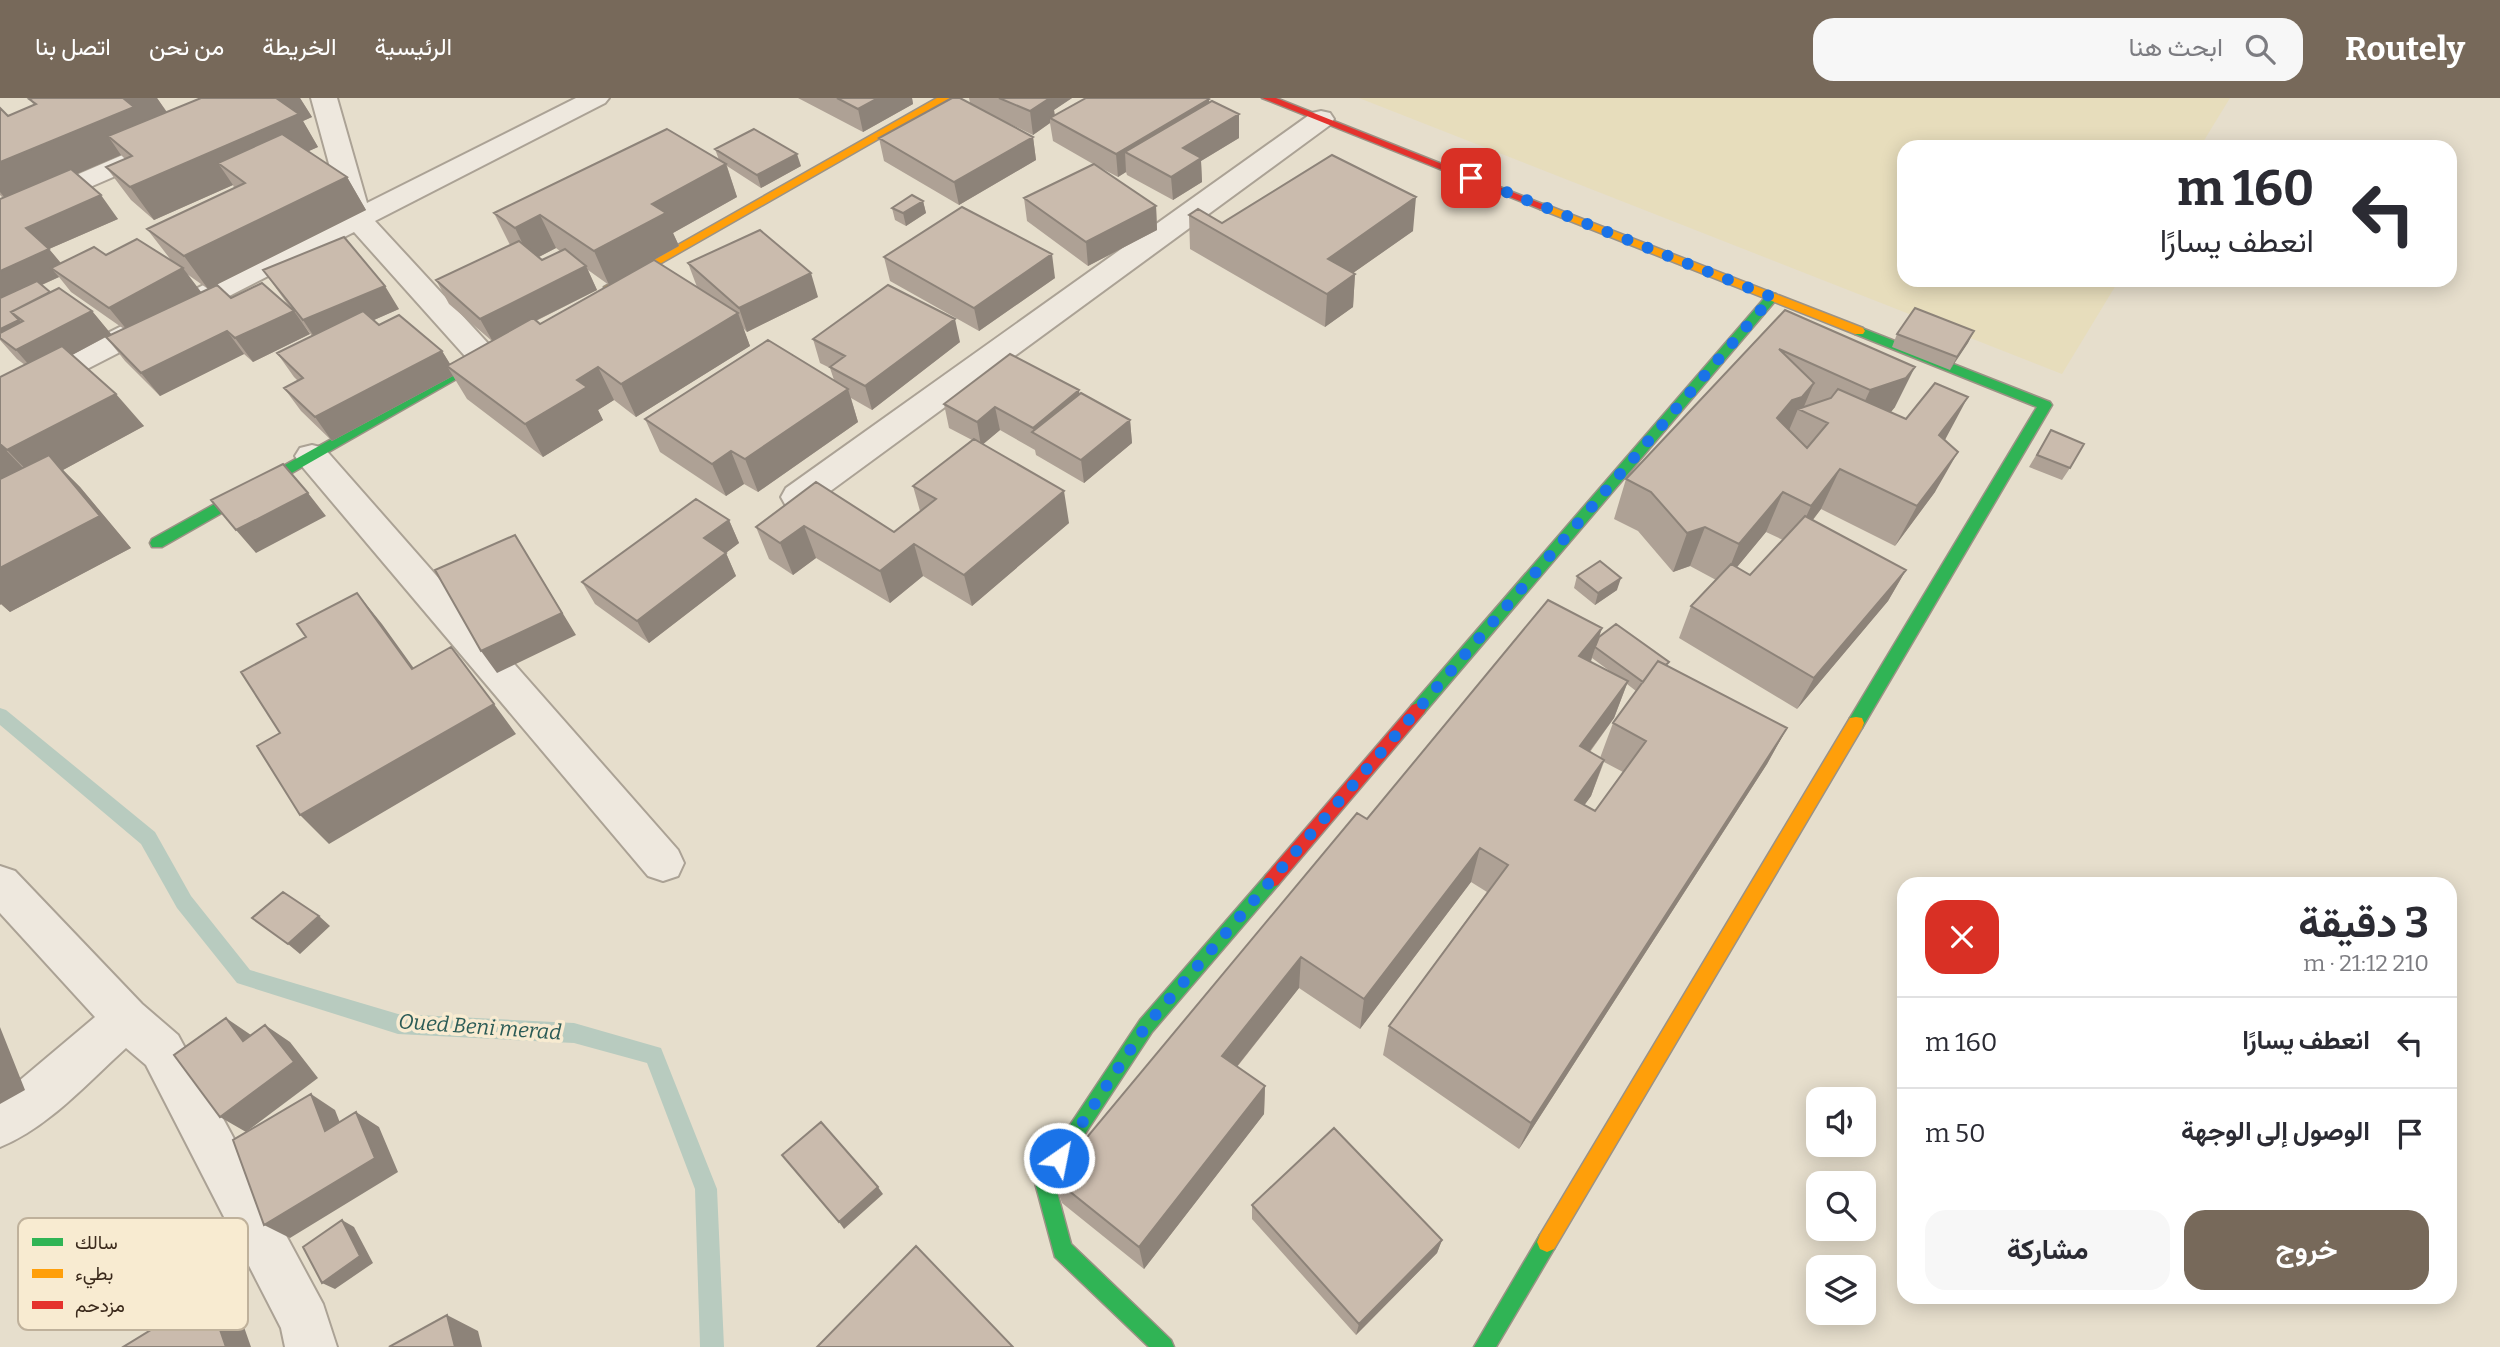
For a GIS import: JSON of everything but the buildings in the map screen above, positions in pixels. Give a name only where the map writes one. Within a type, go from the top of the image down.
[{"type":"street","points":[[157,543],[490,355],[358,219],[324,98]]},
{"type":"street","points":[[0,400],[596,98]]},
{"type":"street","points":[[593,297],[945,98]]},
{"type":"street","points":[[1267,98],[2045,405],[1484,1347]]},
{"type":"street","points":[[798,497],[1321,119]]},
{"type":"street","points":[[0,218],[173,142]]},
{"type":"street","points":[[1164,1347],[1062,1250],[1044,1180],[1146,1026],[1772,297]]},
{"type":"street","points":[[312,456],[339,491],[663,863]]},
{"type":"street","points":[[0,884],[126,1019],[162,1050],[305,1322],[311,1347]]},
{"type":"street","points":[[0,1125],[28,1106],[126,1019]]},
{"type":"shaded area","points":[[1359,98],[2230,98],[2204,140],[1897,140],[1897,287],[2115,287],[2062,374]]},
{"type":"waterway","name":"Oued Beni merad","points":[[0,715],[148,838],[184,902],[244,977],[398,1024],[574,1033],[654,1055],[706,1189],[712,1347]]},
{"type":"traffic: fast","points":[[1418,709],[1772,297]]},
{"type":"traffic: fast","points":[[1856,723],[2045,405],[1859,331]]},
{"type":"traffic: fast","points":[[157,543],[484,358]]},
{"type":"traffic: fast","points":[[1164,1347],[1062,1250],[1044,1179],[1146,1026],[1272,880]]},
{"type":"traffic: fast","points":[[1484,1347],[1547,1242]]},
{"type":"traffic: slow","points":[[610,287],[945,98]]},
{"type":"traffic: slow","points":[[1544,207],[1859,331]]},
{"type":"traffic: slow","points":[[1547,1242],[1856,723]]},
{"type":"traffic: jam","points":[[1267,98],[1544,207]]},
{"type":"traffic: jam","points":[[1272,880],[1418,709]]},
{"type":"route","points":[[1059,1158],[1146,1026],[1772,297],[1471,178]]}]
